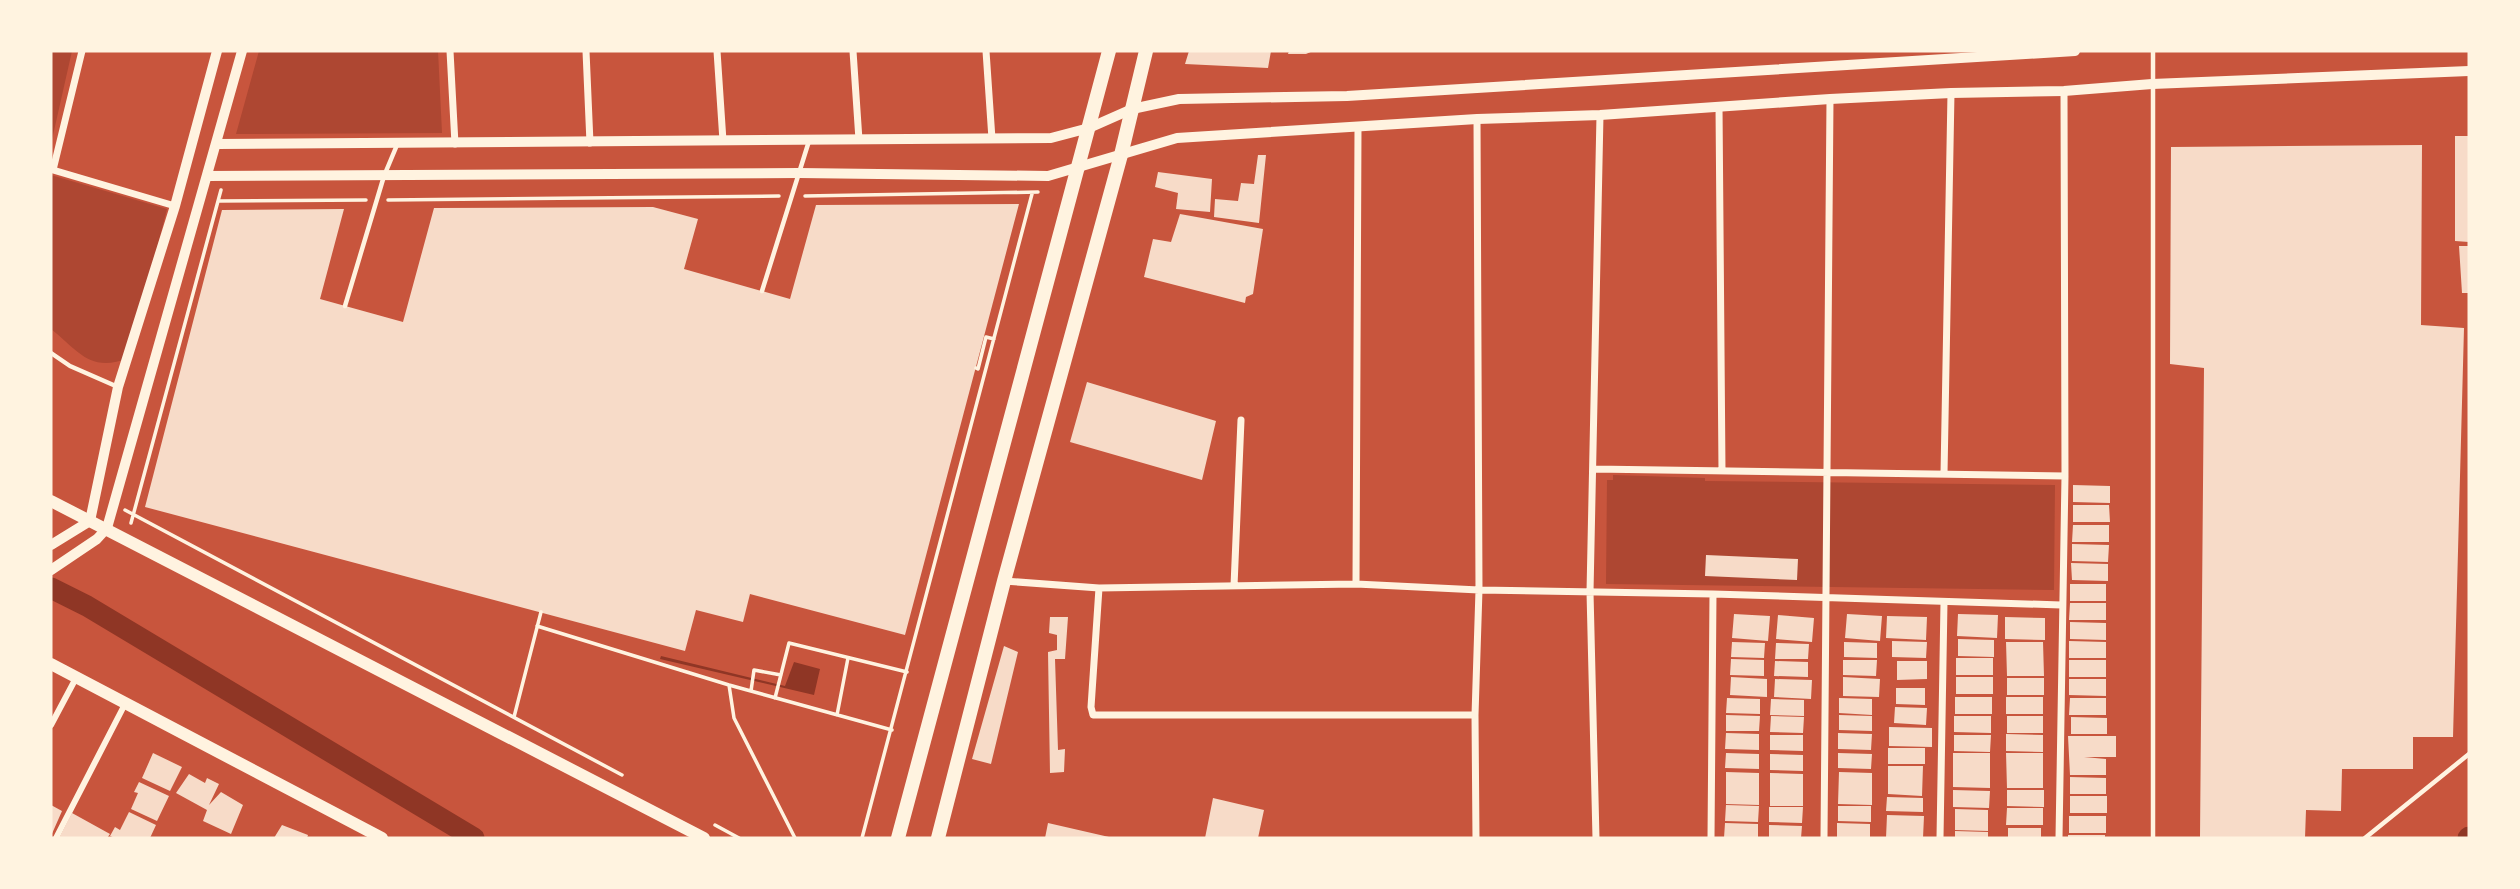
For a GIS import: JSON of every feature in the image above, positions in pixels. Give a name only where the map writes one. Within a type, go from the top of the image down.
[{"type":"main road","points":[[898,838],[1110,51]]},
{"type":"main road","points":[[938,838],[1004,581],[1147,52]]},
{"type":"main road","points":[[51,501],[704,838]]},
{"type":"main road","points":[[51,664],[382,838]]},
{"type":"street","points":[[82,51],[53,170],[175,206]]},
{"type":"street","points":[[51,545],[90,521],[118,387],[175,206],[217,51]]},
{"type":"street","points":[[51,570],[97,539],[107,528],[242,51]]},
{"type":"street","points":[[450,51],[454,144]]},
{"type":"street","points":[[586,51],[590,143]]},
{"type":"street","points":[[717,51],[723,141]]},
{"type":"street","points":[[853,51],[859,140]]},
{"type":"street","points":[[986,51],[992,139]]},
{"type":"street","points":[[217,144],[1051,138],[1090,128],[1132,109],[1179,99],[1347,96],[2075,51]]},
{"type":"street","points":[[207,176],[799,173],[1048,176],[1177,138],[1600,115],[1830,99],[2064,91],[2152,84],[2469,71]]},
{"type":"street","points":[[2059,838],[2065,476],[2064,91]]},
{"type":"street","points":[[1944,474],[1951,93]]},
{"type":"street","points":[[1824,838],[1830,99]]},
{"type":"street","points":[[1719,106],[1722,471]]},
{"type":"street","points":[[1595,838],[1590,592],[1600,115]]},
{"type":"street","points":[[1476,838],[1475,715],[1479,590],[1477,120]]},
{"type":"street","points":[[1356,584],[1359,128]]},
{"type":"street","points":[[1234,586],[1241,420]]},
{"type":"street","points":[[1594,469],[2065,476]]},
{"type":"street","points":[[1004,581],[1099,588],[1356,584],[1479,590],[2061,605]]},
{"type":"street","points":[[1099,588],[1091,707],[1093,715],[1475,715]]},
{"type":"street","points":[[1711,838],[1713,594]]},
{"type":"street","points":[[1940,838],[1944,603]]},
{"type":"street","points":[[51,725],[76,678]]},
{"type":"street","points":[[56,838],[125,704]]},
{"type":"lane","points":[[2152,51],[2153,838]]},
{"type":"lane","points":[[761,291],[809,140]]},
{"type":"lane","points":[[345,306],[384,176],[397,144]]},
{"type":"lane","points":[[51,353],[70,366],[118,387]]},
{"type":"lane","points":[[2365,838],[2469,754]]},
{"type":"path","points":[[862,838],[1036,176]]},
{"type":"path","points":[[218,201],[1032,194],[1042,191]]},
{"type":"path","points":[[985,371],[977,369],[986,337],[994,339]]},
{"type":"path","points":[[166,392],[174,394]]},
{"type":"path","points":[[113,505],[632,781]]},
{"type":"path","points":[[514,717],[541,612]]},
{"type":"path","points":[[537,626],[729,685],[892,730]]},
{"type":"path","points":[[775,698],[789,643],[907,672]]},
{"type":"path","points":[[837,715],[848,658]]},
{"type":"path","points":[[751,691],[754,670],[781,675]]},
{"type":"path","points":[[729,685],[734,718],[795,838]]},
{"type":"path","points":[[704,819],[739,838]]},
{"type":"shaded area","points":[[51,51],[72,51],[51,144]]},
{"type":"shaded area","points":[[259,51],[438,51],[442,133],[236,134]]},
{"type":"shaded area","points":[[51,175],[167,209],[129,358],[104,363],[94,361],[77,352],[51,329]]},
{"type":"shaded area","points":[[1613,475],[1705,478],[1705,481],[2055,485],[2054,590],[1606,584],[1607,480],[1613,480]]},
{"type":"shaded area","points":[[661,656],[785,686],[794,662],[820,669],[814,695],[660,659]]},
{"type":"building","points":[[1189,51],[1271,51],[1268,68],[1185,64]]},
{"type":"building","points":[[1289,51],[1313,51],[1306,54],[1288,54]]},
{"type":"building","points":[[2455,136],[2469,136],[2469,242],[2455,241]]},
{"type":"building","points":[[2422,145],[2421,325],[2464,328],[2453,737],[2413,737],[2413,769],[2342,769],[2341,811],[2306,810],[2305,838],[2200,838],[2204,368],[2170,364],[2171,147]]},
{"type":"building","points":[[1258,155],[1266,155],[1259,223],[1214,217],[1215,199],[1238,201],[1241,183],[1254,184]]},
{"type":"building","points":[[1158,172],[1212,179],[1210,212],[1176,209],[1178,193],[1155,187]]},
{"type":"building","points":[[1019,204],[905,635],[750,594],[743,622],[696,610],[685,651],[145,507],[222,210],[344,209],[320,299],[403,322],[434,208],[653,207],[698,219],[684,269],[790,299],[816,205]]},
{"type":"building","points":[[1180,214],[1263,229],[1253,294],[1246,297],[1245,303],[1144,277],[1153,239],[1171,242]]},
{"type":"building","points":[[2459,246],[2469,246],[2469,293],[2462,293]]},
{"type":"building","points":[[1087,382],[1216,421],[1202,480],[1070,442]]},
{"type":"building","points":[[2073,485],[2110,486],[2110,503],[2073,502]]},
{"type":"building","points":[[2073,505],[2109,505],[2110,522],[2073,522]]},
{"type":"building","points":[[2073,525],[2109,525],[2109,542],[2072,542]]},
{"type":"building","points":[[2072,544],[2109,545],[2108,562],[2072,561]]},
{"type":"building","points":[[1706,555],[1798,559],[1797,580],[1705,576]]},
{"type":"building","points":[[2071,563],[2108,564],[2108,581],[2072,580]]},
{"type":"building","points":[[2070,584],[2106,584],[2106,601],[2070,601]]},
{"type":"building","points":[[2070,603],[2106,603],[2106,620],[2069,620]]},
{"type":"building","points":[[1734,614],[1770,616],[1768,641],[1732,638]]},
{"type":"building","points":[[1847,614],[1882,616],[1880,641],[1845,638]]},
{"type":"building","points":[[1958,614],[1998,615],[1997,638],[1957,636]]},
{"type":"building","points":[[1778,615],[1814,618],[1812,642],[1776,639]]},
{"type":"building","points":[[1887,616],[1927,617],[1926,640],[1886,638]]},
{"type":"building","points":[[1050,617],[1068,617],[1065,659],[1055,659],[1058,750],[1065,749],[1064,772],[1050,773],[1048,652],[1057,650],[1057,635],[1049,633]]},
{"type":"building","points":[[2005,617],[2045,618],[2045,640],[2005,639]]},
{"type":"building","points":[[2070,622],[2106,623],[2106,640],[2070,639]]},
{"type":"building","points":[[1958,639],[1994,640],[1994,657],[1958,656]]},
{"type":"building","points":[[1892,641],[1927,642],[1926,658],[1892,657]]},
{"type":"building","points":[[2069,641],[2106,642],[2106,658],[2069,658]]},
{"type":"building","points":[[1732,642],[1765,643],[1764,658],[1731,657]]},
{"type":"building","points":[[1844,642],[1877,643],[1877,658],[1844,657]]},
{"type":"building","points":[[2006,642],[2043,642],[2044,676],[2007,676]]},
{"type":"building","points":[[1776,643],[1809,644],[1808,659],[1775,659]]},
{"type":"building","points":[[1004,646],[1018,652],[991,764],[972,759]]},
{"type":"building","points":[[1956,658],[1993,658],[1993,675],[1956,675]]},
{"type":"building","points":[[1731,659],[1764,660],[1764,676],[1730,675]]},
{"type":"building","points":[[1843,660],[1877,660],[1876,676],[1843,675]]},
{"type":"building","points":[[2069,660],[2106,660],[2106,677],[2069,677]]},
{"type":"building","points":[[1775,661],[1808,662],[1808,677],[1774,676]]},
{"type":"building","points":[[1897,661],[1927,661],[1927,679],[1897,680]]},
{"type":"building","points":[[1731,677],[1767,679],[1767,697],[1730,695]]},
{"type":"building","points":[[1843,677],[1880,679],[1879,697],[1843,696]]},
{"type":"building","points":[[1956,677],[1993,677],[1993,694],[1956,694]]},
{"type":"building","points":[[2007,678],[2044,678],[2044,695],[2007,695]]},
{"type":"building","points":[[1775,679],[1812,680],[1811,699],[1774,697]]},
{"type":"building","points":[[2069,679],[2106,679],[2106,696],[2069,695]]},
{"type":"building","points":[[1896,688],[1925,688],[1925,705],[1896,704]]},
{"type":"building","points":[[1955,697],[1992,697],[1992,714],[1955,714]]},
{"type":"building","points":[[2006,697],[2043,697],[2043,714],[2006,714]]},
{"type":"building","points":[[1727,698],[1760,699],[1760,714],[1726,713]]},
{"type":"building","points":[[1839,698],[1872,699],[1872,715],[1839,713]]},
{"type":"building","points":[[2070,698],[2106,698],[2106,715],[2069,715]]},
{"type":"building","points":[[1771,699],[1804,700],[1804,716],[1770,715]]},
{"type":"building","points":[[1895,707],[1927,708],[1926,725],[1894,723]]},
{"type":"building","points":[[1726,715],[1760,716],[1759,731],[1726,731]]},
{"type":"building","points":[[1839,715],[1872,716],[1872,731],[1839,730]]},
{"type":"building","points":[[1771,716],[1804,717],[1803,733],[1770,732]]},
{"type":"building","points":[[1954,716],[1991,716],[1991,733],[1954,732]]},
{"type":"building","points":[[2007,716],[2043,716],[2043,733],[2007,733]]},
{"type":"building","points":[[2071,717],[2107,718],[2107,734],[2071,734]]},
{"type":"building","points":[[1889,727],[1932,728],[1932,747],[1889,746]]},
{"type":"building","points":[[1726,733],[1759,734],[1759,750],[1725,749]]},
{"type":"building","points":[[1838,733],[1872,734],[1871,750],[1838,749]]},
{"type":"building","points":[[2006,734],[2043,735],[2043,752],[2006,751]]},
{"type":"building","points":[[1770,735],[1803,735],[1803,751],[1770,750]]},
{"type":"building","points":[[1954,735],[1991,735],[1990,752],[1954,751]]},
{"type":"building","points":[[2068,736],[2116,736],[2116,757],[2084,757],[2106,759],[2106,775],[2070,775]]},
{"type":"building","points":[[1888,748],[1925,748],[1925,764],[1888,764]]},
{"type":"building","points":[[153,753],[182,767],[170,791],[142,778]]},
{"type":"building","points":[[1726,753],[1759,754],[1759,769],[1725,768]]},
{"type":"building","points":[[1838,753],[1872,754],[1871,769],[1838,768]]},
{"type":"building","points":[[1953,753],[1990,753],[1990,788],[1953,787]]},
{"type":"building","points":[[2006,753],[2043,753],[2043,788],[2007,788]]},
{"type":"building","points":[[1770,754],[1803,755],[1803,771],[1770,770]]},
{"type":"building","points":[[1888,766],[1923,766],[1922,796],[1888,794]]},
{"type":"building","points":[[1726,772],[1759,773],[1759,805],[1726,804]]},
{"type":"building","points":[[1839,772],[1872,773],[1872,805],[1838,804]]},
{"type":"building","points":[[1770,773],[1803,774],[1803,806],[1770,806]]},
{"type":"building","points":[[189,774],[205,783],[207,778],[219,784],[209,805],[221,792],[243,805],[231,834],[203,821],[207,810],[176,793]]},
{"type":"building","points":[[2070,777],[2106,778],[2106,794],[2070,794]]},
{"type":"building","points":[[139,782],[169,796],[157,821],[131,809],[138,793],[134,792]]},
{"type":"building","points":[[1953,790],[1990,791],[1989,808],[1953,807]]},
{"type":"building","points":[[2007,790],[2044,790],[2044,807],[2007,806]]},
{"type":"building","points":[[2070,796],[2107,796],[2107,813],[2070,813]]},
{"type":"building","points":[[1887,797],[1923,798],[1923,812],[1886,811]]},
{"type":"building","points":[[1213,798],[1264,810],[1258,838],[1205,838]]},
{"type":"building","points":[[51,805],[62,811],[51,836]]},
{"type":"building","points":[[1726,805],[1759,806],[1758,822],[1725,821]]},
{"type":"building","points":[[1838,806],[1871,806],[1871,822],[1838,821]]},
{"type":"building","points":[[1769,807],[1803,807],[1802,823],[1769,822]]},
{"type":"building","points":[[2007,808],[2043,808],[2043,825],[2006,825]]},
{"type":"building","points":[[1955,809],[1988,810],[1988,831],[1955,830]]},
{"type":"building","points":[[129,812],[156,825],[150,838],[110,836],[115,827],[120,830]]},
{"type":"building","points":[[72,813],[110,834],[107,838],[59,838]]},
{"type":"building","points":[[1887,815],[1924,816],[1923,838],[1886,838]]},
{"type":"building","points":[[2069,816],[2106,816],[2106,833],[2069,833]]},
{"type":"building","points":[[1048,823],[1109,837],[1109,838],[1045,838]]},
{"type":"building","points":[[1725,823],[1758,824],[1758,838],[1724,838]]},
{"type":"building","points":[[1837,823],[1870,824],[1870,838],[1837,838]]},
{"type":"building","points":[[282,825],[308,835],[307,838],[274,838]]},
{"type":"building","points":[[1769,825],[1802,826],[1801,838],[1769,838]]},
{"type":"building","points":[[2008,828],[2041,828],[2041,838],[2008,838]]},
{"type":"building","points":[[1955,831],[1988,832],[1988,838],[1955,838]]},
{"type":"building","points":[[2068,835],[2105,835],[2105,838],[2068,838]]},
{"type":"waterway","points":[[51,588],[87,606],[474,838]]}]
